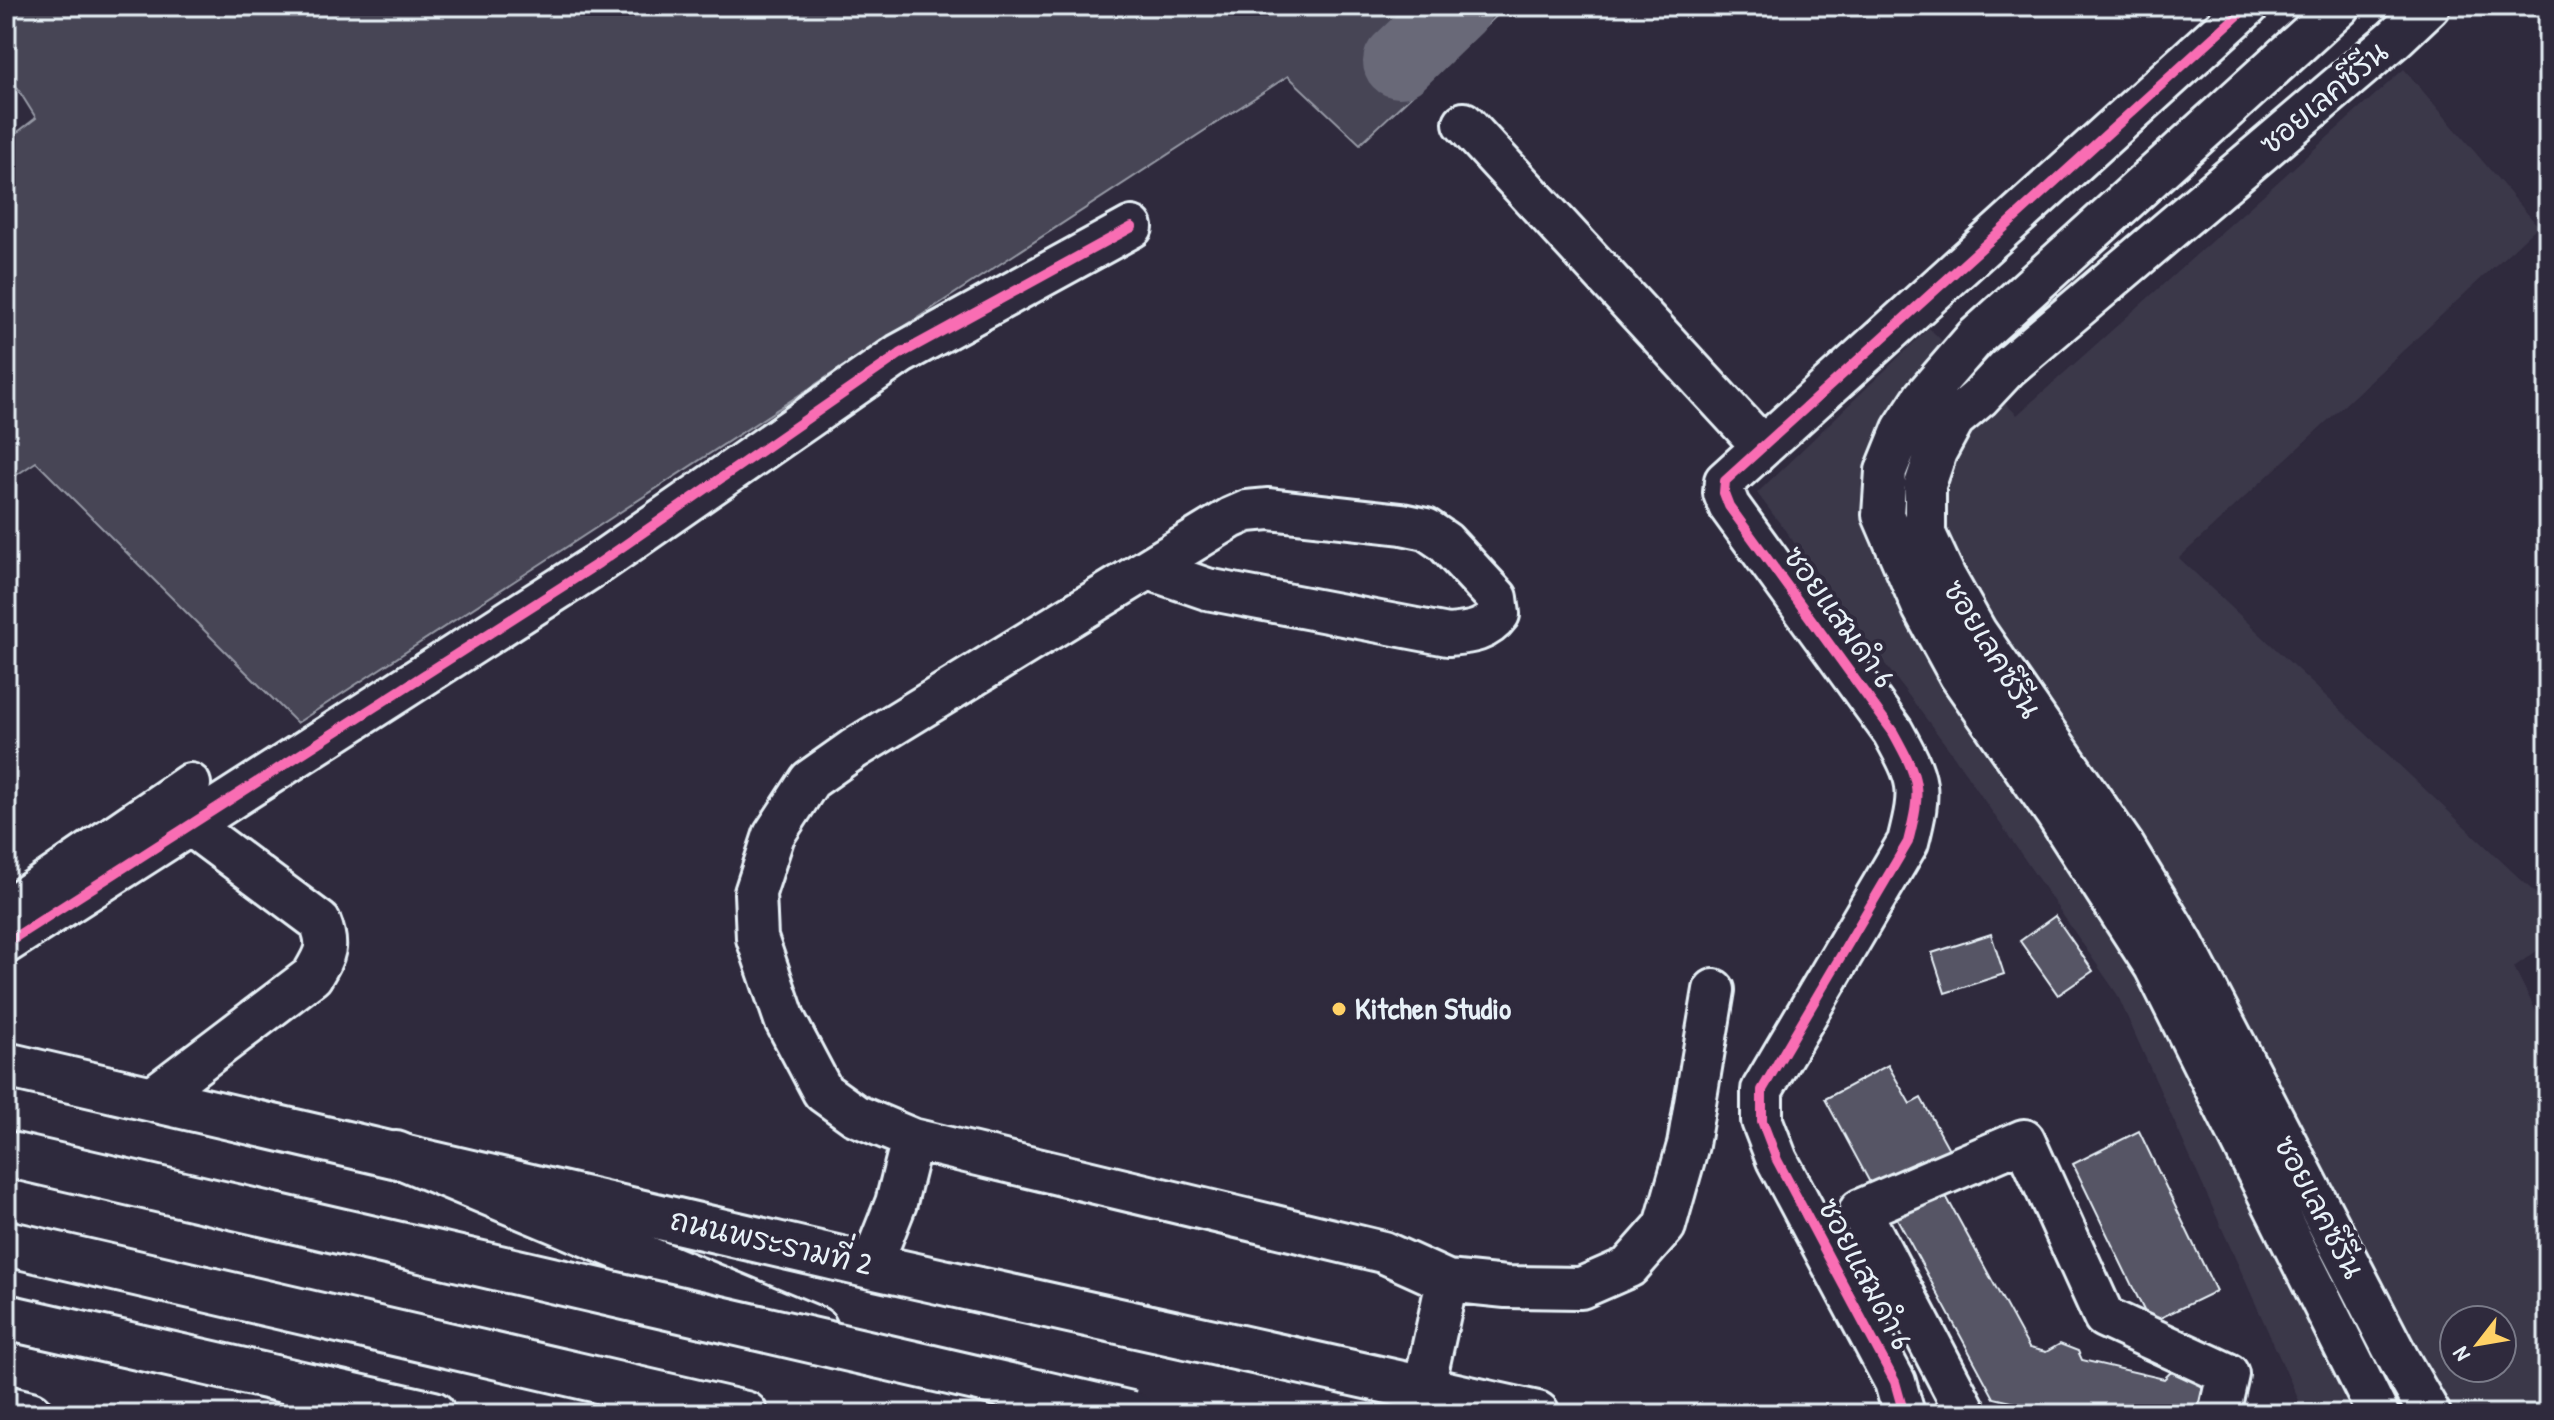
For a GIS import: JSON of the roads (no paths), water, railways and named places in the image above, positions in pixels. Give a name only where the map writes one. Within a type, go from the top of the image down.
[{"type":"main road","name":"ถนนพระรามที่ 2","points":[[6,1065],[871,1266],[1537,1414]]},
{"type":"main road","points":[[396,1154],[894,1361]]},
{"type":"main road","points":[[6,1157],[1118,1414]]},
{"type":"main road","points":[[6,1157],[1131,1414]]},
{"type":"main road","points":[[6,1243],[745,1414]]},
{"type":"main road","points":[[6,1317],[433,1414]]},
{"type":"main road","points":[[6,1408],[30,1414]]},
{"type":"street","name":"ซอยแสมดำ 6","points":[[1904,1414],[1895,1382],[1777,1160],[1762,1121],[1762,1090],[1908,842],[1919,801],[1914,770],[1893,732],[1729,506],[1724,493],[1725,481],[1761,445],[2248,6]]},
{"type":"street","name":"ซอยเลคซีรีน","points":[[2340,6],[1975,338],[1924,397],[1903,429],[1886,471],[1883,515],[1923,608],[1959,674],[2055,812],[2169,956],[2430,1414]]},
{"type":"street","name":"ซอยเลคซีรีน","points":[[2378,1414],[2169,956],[2123,845],[1976,632],[1945,577],[1925,534],[1925,485],[1936,452],[1954,419],[2007,368],[2429,6]]},
{"type":"street","points":[[1464,123],[1761,445]]},
{"type":"street","points":[[6,943],[599,563],[900,354],[1132,227]]},
{"type":"street","points":[[1975,338],[2007,368]]},
{"type":"street","points":[[1149,569],[1207,589],[1448,635],[1472,633],[1491,625],[1499,614],[1497,598],[1445,542],[1426,529],[1269,509],[1247,511],[1044,630],[832,764],[810,780],[774,835],[755,893],[757,938],[785,1020],[823,1092],[855,1115],[912,1139],[1383,1252],[1447,1281],[1506,1287],[1581,1288],[1629,1267],[1665,1226],[1688,1145],[1714,990]]},
{"type":"street","points":[[6,910],[190,784]]},
{"type":"street","points":[[150,1099],[312,976],[326,953],[326,937],[320,922],[190,825]]},
{"type":"street","points":[[871,1266],[896,1203],[912,1139]]},
{"type":"street","points":[[1967,1414],[1860,1210],[2024,1140],[2104,1317],[2228,1374],[2219,1414]]},
{"type":"street","points":[[1424,1387],[1447,1281]]},
{"type":"waterway","points":[[1399,62],[1457,6]]},
{"type":"place","name":"Kitchen Studio","points":[[1339,1009]]}]
